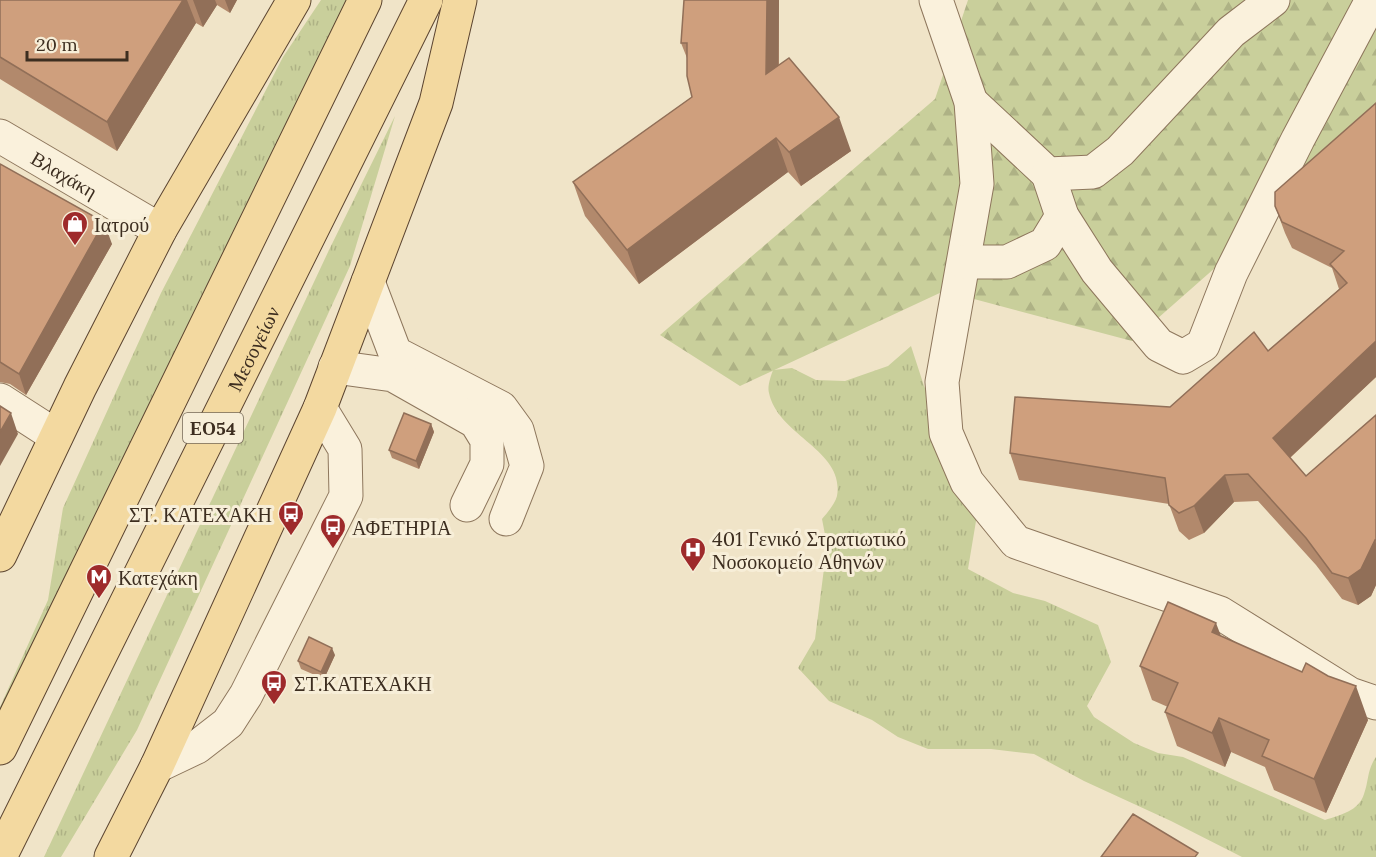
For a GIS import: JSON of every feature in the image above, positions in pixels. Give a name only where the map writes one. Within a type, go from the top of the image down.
[{"type":"main road","points":[[0,555],[56,436],[160,231],[294,0]]},
{"type":"main road","name":"ΕΟ54","points":[[0,748],[365,0]]},
{"type":"main road","name":"Μεσογείων","points":[[0,857],[426,0]]},
{"type":"main road","points":[[111,857],[157,766],[320,408],[436,103],[460,0]]},
{"type":"street","points":[[936,0],[971,102],[977,184],[942,382],[946,433],[967,482],[1016,542],[1220,613],[1350,694],[1376,704]]},
{"type":"street","points":[[1048,174],[1093,172],[1120,151],[1231,32],[1273,0]]},
{"type":"street","points":[[971,102],[1048,174],[1062,216],[1096,271],[1159,345],[1183,357],[1203,345],[1231,273],[1298,139],[1372,0]]},
{"type":"street","name":"Βλαχάκη","points":[[0,136],[160,231]]},
{"type":"street","points":[[964,262],[1007,262],[1045,244],[1062,216]]},
{"type":"street","points":[[368,282],[395,353],[501,408],[518,430],[527,466],[506,519]]},
{"type":"street","points":[[336,367],[393,375],[476,422],[487,440],[487,464],[467,505]]},
{"type":"street","points":[[0,400],[56,436]]},
{"type":"street","points":[[157,766],[197,747],[228,723],[246,694],[346,496],[345,449],[320,408]]},
{"type":"green space","points":[[321,0],[351,0],[0,717],[0,707],[48,600],[63,508],[161,293],[283,57]]},
{"type":"green space","points":[[968,0],[1376,0],[1376,126],[1132,341],[944,291],[740,386],[660,335],[935,99]]},
{"type":"green space","points":[[395,116],[350,266],[137,730],[61,857],[44,857],[329,250]]},
{"type":"green space","points":[[911,346],[924,386],[936,413],[984,492],[976,521],[968,569],[1013,593],[1045,601],[1098,625],[1111,662],[1087,706],[1094,717],[1134,743],[1158,753],[1183,757],[1325,820],[1348,812],[1358,805],[1362,800],[1376,757],[1376,857],[1242,857],[1084,781],[1034,754],[991,749],[928,749],[898,737],[872,720],[829,701],[798,668],[815,639],[827,545],[822,519],[836,499],[837,480],[831,467],[821,455],[785,421],[775,408],[769,393],[773,370],[792,368],[816,380],[845,381],[888,366]]},
{"type":"building","points":[[0,0],[183,0],[107,122],[0,57]]},
{"type":"building","points":[[684,0],[767,0],[766,74],[789,58],[839,117],[789,152],[776,138],[627,250],[573,182],[692,97],[687,76],[687,43],[681,43]]},
{"type":"building","points":[[1376,103],[1376,341],[1273,438],[1306,476],[1376,415],[1376,541],[1361,569],[1348,578],[1332,573],[1306,538],[1248,474],[1225,475],[1194,506],[1179,513],[1169,505],[1165,478],[1010,453],[1015,397],[1170,407],[1254,332],[1268,351],[1347,283],[1330,264],[1344,251],[1282,222],[1275,206],[1275,192]]},
{"type":"building","points":[[0,164],[104,222],[19,374],[0,362]]},
{"type":"building","points":[[0,406],[11,413],[0,432]]},
{"type":"building","points":[[404,413],[431,424],[416,461],[389,450]]},
{"type":"building","points":[[1168,602],[1216,623],[1212,632],[1302,672],[1306,663],[1328,676],[1356,686],[1314,779],[1262,756],[1269,740],[1219,718],[1212,733],[1165,712],[1178,683],[1140,666]]},
{"type":"building","points":[[309,637],[332,648],[321,672],[298,661]]},
{"type":"building","points":[[1133,814],[1198,853],[1195,857],[1101,857]]},
{"type":"place","name":"Ιατρού","points":[[75,247]]},
{"type":"place","name":"ΣΤ. ΚΑΤΕΧΑΚΗ","points":[[291,537]]},
{"type":"place","name":"ΑΦΕΤΗΡΙΑ","points":[[333,550]]},
{"type":"place","name":"401 Γενικό Στρατιωτικό Νοσοκομείο Αθηνών","points":[[693,573]]},
{"type":"place","name":"Κατεχάκη","points":[[99,600]]},
{"type":"place","name":"ΣΤ.ΚΑΤΕΧΑΚΗ","points":[[274,706]]}]
